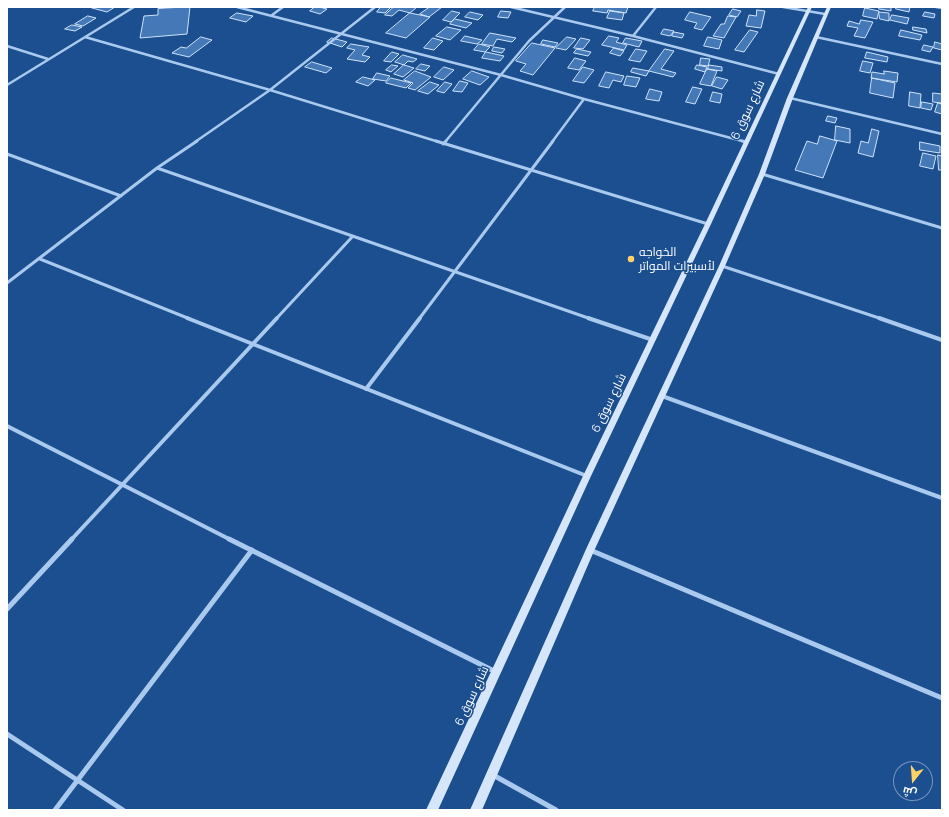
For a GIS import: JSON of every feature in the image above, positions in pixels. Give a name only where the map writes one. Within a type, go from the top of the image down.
[{"type":"street","points":[[7,84],[134,7]]},
{"type":"street","points":[[237,7],[501,75],[584,99],[747,142]]},
{"type":"street","points":[[272,15],[283,7]]},
{"type":"street","points":[[7,283],[157,168],[270,90],[375,7]]},
{"type":"street","points":[[511,7],[633,36],[778,74]]},
{"type":"street","points":[[443,144],[529,41],[565,7]]},
{"type":"street","points":[[633,36],[656,7]]},
{"type":"street","points":[[476,810],[590,550],[722,266],[762,174],[790,98],[827,10],[783,7]]},
{"type":"street","points":[[936,7],[942,8]]},
{"type":"street","name":"شارع سوق 6","points":[[432,810],[587,476],[653,340],[809,9]]},
{"type":"street","points":[[85,37],[270,90],[708,224]]},
{"type":"street","points":[[816,37],[942,64]]},
{"type":"street","points":[[7,46],[48,59]]},
{"type":"street","points":[[790,98],[942,134]]},
{"type":"street","points":[[366,389],[584,99]]},
{"type":"street","points":[[7,154],[121,196]]},
{"type":"street","points":[[157,168],[653,340]]},
{"type":"street","points":[[762,174],[942,228]]},
{"type":"street","points":[[7,609],[353,236]]},
{"type":"street","points":[[40,259],[587,476]]},
{"type":"street","points":[[722,266],[847,306],[942,340]]},
{"type":"street","points":[[662,396],[942,498]]},
{"type":"street","points":[[7,426],[121,485],[497,672]]},
{"type":"street","points":[[55,810],[252,550]]},
{"type":"street","points":[[590,550],[942,698]]},
{"type":"street","points":[[7,734],[123,810]]},
{"type":"street","points":[[491,774],[556,810]]},
{"type":"building","points":[[115,7],[107,12],[92,8]]},
{"type":"building","points":[[190,7],[187,34],[140,38],[144,16],[158,15],[158,9]]},
{"type":"building","points":[[315,7],[327,9],[320,14],[310,11]]},
{"type":"building","points":[[381,7],[390,8],[385,13],[377,12]]},
{"type":"building","points":[[394,7],[417,7],[410,13],[399,10],[392,16],[385,15]]},
{"type":"building","points":[[430,7],[442,7],[429,17],[420,14]]},
{"type":"building","points":[[595,7],[628,7],[626,13],[608,10],[607,13],[593,11]]},
{"type":"building","points":[[879,7],[891,7],[891,11],[879,9]]},
{"type":"building","points":[[896,7],[910,7],[909,12],[896,9]]},
{"type":"building","points":[[865,8],[879,11],[877,19],[863,16]]},
{"type":"building","points":[[733,9],[741,11],[737,17],[729,15]]},
{"type":"building","points":[[757,10],[765,11],[761,28],[746,26],[749,15],[756,16]]},
{"type":"building","points":[[452,11],[460,13],[451,22],[443,20]]},
{"type":"building","points":[[501,11],[511,12],[508,18],[498,17]]},
{"type":"building","points":[[610,11],[624,13],[622,20],[607,18]]},
{"type":"building","points":[[470,12],[483,15],[478,20],[465,17]]},
{"type":"building","points":[[690,12],[711,17],[702,30],[694,28],[697,23],[685,20]]},
{"type":"building","points":[[879,12],[889,13],[889,21],[880,19]]},
{"type":"building","points":[[925,12],[935,14],[934,18],[923,16]]},
{"type":"building","points":[[237,13],[253,16],[246,22],[230,18]]},
{"type":"building","points":[[410,13],[430,17],[406,38],[386,33]]},
{"type":"building","points":[[892,15],[909,18],[907,24],[890,20]]},
{"type":"building","points":[[88,16],[96,18],[83,26],[75,24]]},
{"type":"building","points":[[728,16],[736,17],[724,38],[713,36],[721,24],[724,24]]},
{"type":"building","points":[[455,19],[472,23],[466,28],[450,24]]},
{"type":"building","points":[[861,20],[873,22],[865,38],[854,36],[858,28],[847,26],[849,21],[859,24]]},
{"type":"building","points":[[72,25],[82,27],[75,31],[65,29]]},
{"type":"building","points":[[447,27],[461,30],[450,40],[436,36]]},
{"type":"building","points":[[913,27],[926,29],[927,33],[913,30]]},
{"type":"building","points":[[664,29],[674,31],[670,36],[661,34]]},
{"type":"building","points":[[750,30],[758,32],[744,52],[735,50]]},
{"type":"building","points":[[901,30],[922,35],[920,40],[899,36]]},
{"type":"building","points":[[674,32],[684,34],[682,38],[672,36]]},
{"type":"building","points":[[490,33],[516,38],[512,42],[497,39],[493,46],[482,44]]},
{"type":"building","points":[[465,36],[482,40],[477,44],[461,41]]},
{"type":"building","points":[[609,36],[619,38],[616,42],[627,45],[624,50],[602,45]]},
{"type":"building","points":[[201,37],[212,40],[189,57],[172,53],[181,47],[186,48]]},
{"type":"building","points":[[567,37],[576,39],[566,50],[556,48]]},
{"type":"building","points":[[708,37],[722,40],[719,49],[704,46]]},
{"type":"building","points":[[332,38],[347,42],[342,47],[327,42]]},
{"type":"building","points":[[433,38],[443,41],[434,50],[424,48]]},
{"type":"building","points":[[581,38],[590,40],[583,49],[574,48]]},
{"type":"building","points":[[626,38],[642,41],[639,47],[623,43]]},
{"type":"building","points":[[543,40],[558,43],[555,47],[541,44]]},
{"type":"building","points":[[935,42],[942,44],[942,50],[934,48]]},
{"type":"building","points":[[532,43],[555,48],[533,75],[520,71],[526,64],[516,61]]},
{"type":"building","points":[[351,44],[369,47],[362,55],[370,57],[365,62],[347,59],[355,50],[347,48]]},
{"type":"building","points":[[479,44],[490,47],[485,52],[474,50]]},
{"type":"building","points":[[924,45],[933,47],[930,52],[922,50]]},
{"type":"building","points":[[494,47],[505,49],[502,53],[492,51]]},
{"type":"building","points":[[614,48],[624,51],[620,56],[610,53]]},
{"type":"building","points":[[577,49],[591,52],[588,56],[574,53]]},
{"type":"building","points":[[636,49],[647,51],[640,62],[629,60]]},
{"type":"building","points":[[665,49],[674,51],[661,69],[676,73],[673,77],[649,71]]},
{"type":"building","points":[[392,52],[399,54],[391,62],[384,61]]},
{"type":"building","points":[[486,52],[504,56],[500,61],[482,58]]},
{"type":"building","points":[[867,52],[888,57],[887,62],[865,58]]},
{"type":"building","points":[[403,55],[417,59],[413,62],[408,61],[404,65],[395,62]]},
{"type":"building","points":[[575,58],[586,61],[579,70],[568,68]]},
{"type":"building","points":[[701,58],[710,59],[708,66],[700,65]]},
{"type":"building","points":[[863,61],[873,63],[870,73],[860,71]]},
{"type":"building","points":[[312,62],[332,68],[326,73],[305,67]]},
{"type":"building","points":[[421,64],[430,66],[425,71],[416,69]]},
{"type":"building","points":[[392,65],[398,66],[391,72],[386,70]]},
{"type":"building","points":[[404,65],[414,68],[403,77],[394,74]]},
{"type":"building","points":[[697,65],[707,67],[705,72],[695,69]]},
{"type":"building","points":[[709,65],[722,67],[722,71],[708,69]]},
{"type":"building","points":[[444,67],[454,70],[443,80],[434,77]]},
{"type":"building","points":[[583,67],[594,70],[584,83],[573,81]]},
{"type":"building","points":[[633,68],[649,71],[646,76],[631,72]]},
{"type":"building","points":[[707,69],[717,71],[711,86],[700,84]]},
{"type":"building","points":[[415,71],[431,77],[415,90],[408,88],[413,83],[404,80]]},
{"type":"building","points":[[472,71],[489,77],[480,85],[463,79]]},
{"type":"building","points":[[884,71],[898,73],[897,82],[871,78],[872,72],[884,74]]},
{"type":"building","points":[[606,72],[624,76],[621,82],[613,80],[609,88],[599,86]]},
{"type":"building","points":[[377,73],[390,76],[386,81],[373,79]]},
{"type":"building","points":[[627,76],[640,78],[636,87],[624,85]]},
{"type":"building","points":[[363,77],[375,80],[368,86],[356,82]]},
{"type":"building","points":[[717,77],[728,80],[722,89],[712,86]]},
{"type":"building","points":[[391,78],[411,83],[406,88],[386,83]]},
{"type":"building","points":[[872,78],[895,83],[893,98],[870,93]]},
{"type":"building","points":[[460,81],[468,83],[462,92],[453,91]]},
{"type":"building","points":[[430,82],[439,85],[428,94],[418,91]]},
{"type":"building","points":[[445,82],[452,84],[444,93],[437,91]]},
{"type":"building","points":[[693,87],[702,89],[695,104],[686,102]]},
{"type":"building","points":[[650,89],[662,92],[659,101],[646,99]]},
{"type":"building","points":[[713,92],[722,94],[720,103],[710,101]]},
{"type":"building","points":[[910,92],[921,94],[920,108],[909,106]]},
{"type":"building","points":[[933,93],[942,94],[942,103],[933,102]]},
{"type":"building","points":[[922,102],[933,104],[931,110],[921,108]]},
{"type":"building","points":[[938,103],[942,104],[942,114],[935,112]]},
{"type":"building","points":[[828,116],[837,118],[835,123],[826,121]]},
{"type":"building","points":[[836,126],[850,129],[850,143],[835,140]]},
{"type":"building","points":[[872,129],[879,131],[873,157],[858,153],[861,141],[868,143]]},
{"type":"building","points":[[820,136],[837,141],[823,178],[795,170],[807,141],[817,144]]},
{"type":"building","points":[[920,142],[940,146],[940,153],[920,150]]},
{"type":"building","points":[[923,153],[936,156],[933,169],[920,166]]},
{"type":"building","points":[[938,155],[942,156],[942,170],[939,170]]},
{"type":"place","name":"الخواجه لأسبيرات المواتر","points":[[631,259]]}]
